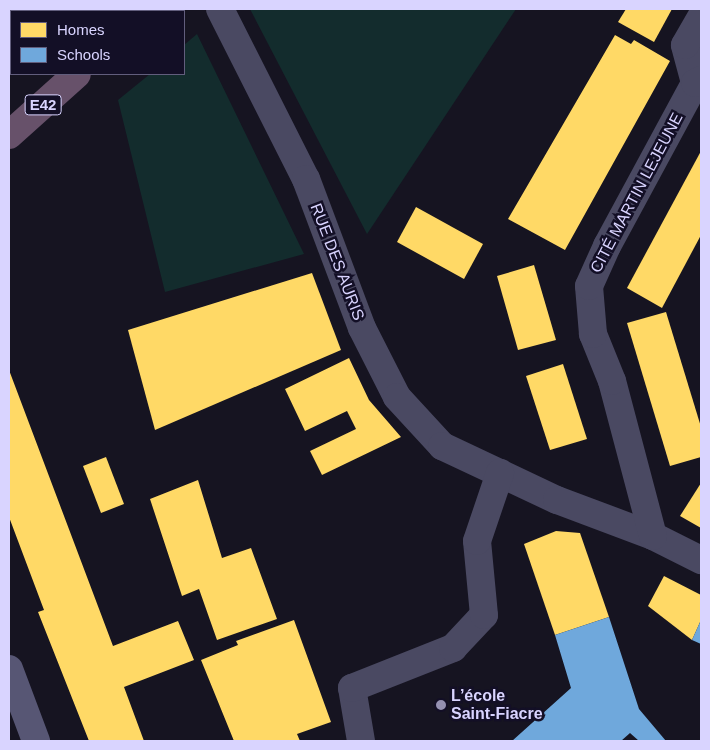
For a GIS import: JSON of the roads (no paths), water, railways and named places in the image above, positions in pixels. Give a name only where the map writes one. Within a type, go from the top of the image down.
[{"type":"highway","name":"E42","points":[[9,135],[76,75]]},
{"type":"main road","points":[[9,669],[36,741]]},
{"type":"street","name":"RUE DES AURIS","points":[[220,9],[306,179],[362,328],[397,397],[442,446],[556,500],[652,536],[701,560]]},
{"type":"street","name":"CITÉ MARTIN LEJEUNE","points":[[652,536],[612,381],[593,334],[589,286],[607,246],[698,81],[685,45],[701,17]]},
{"type":"street","points":[[361,741],[352,688],[454,648],[484,615],[477,541],[500,473]]},
{"type":"place","name":"L’école Saint-Fiacre","points":[[441,705]]}]
